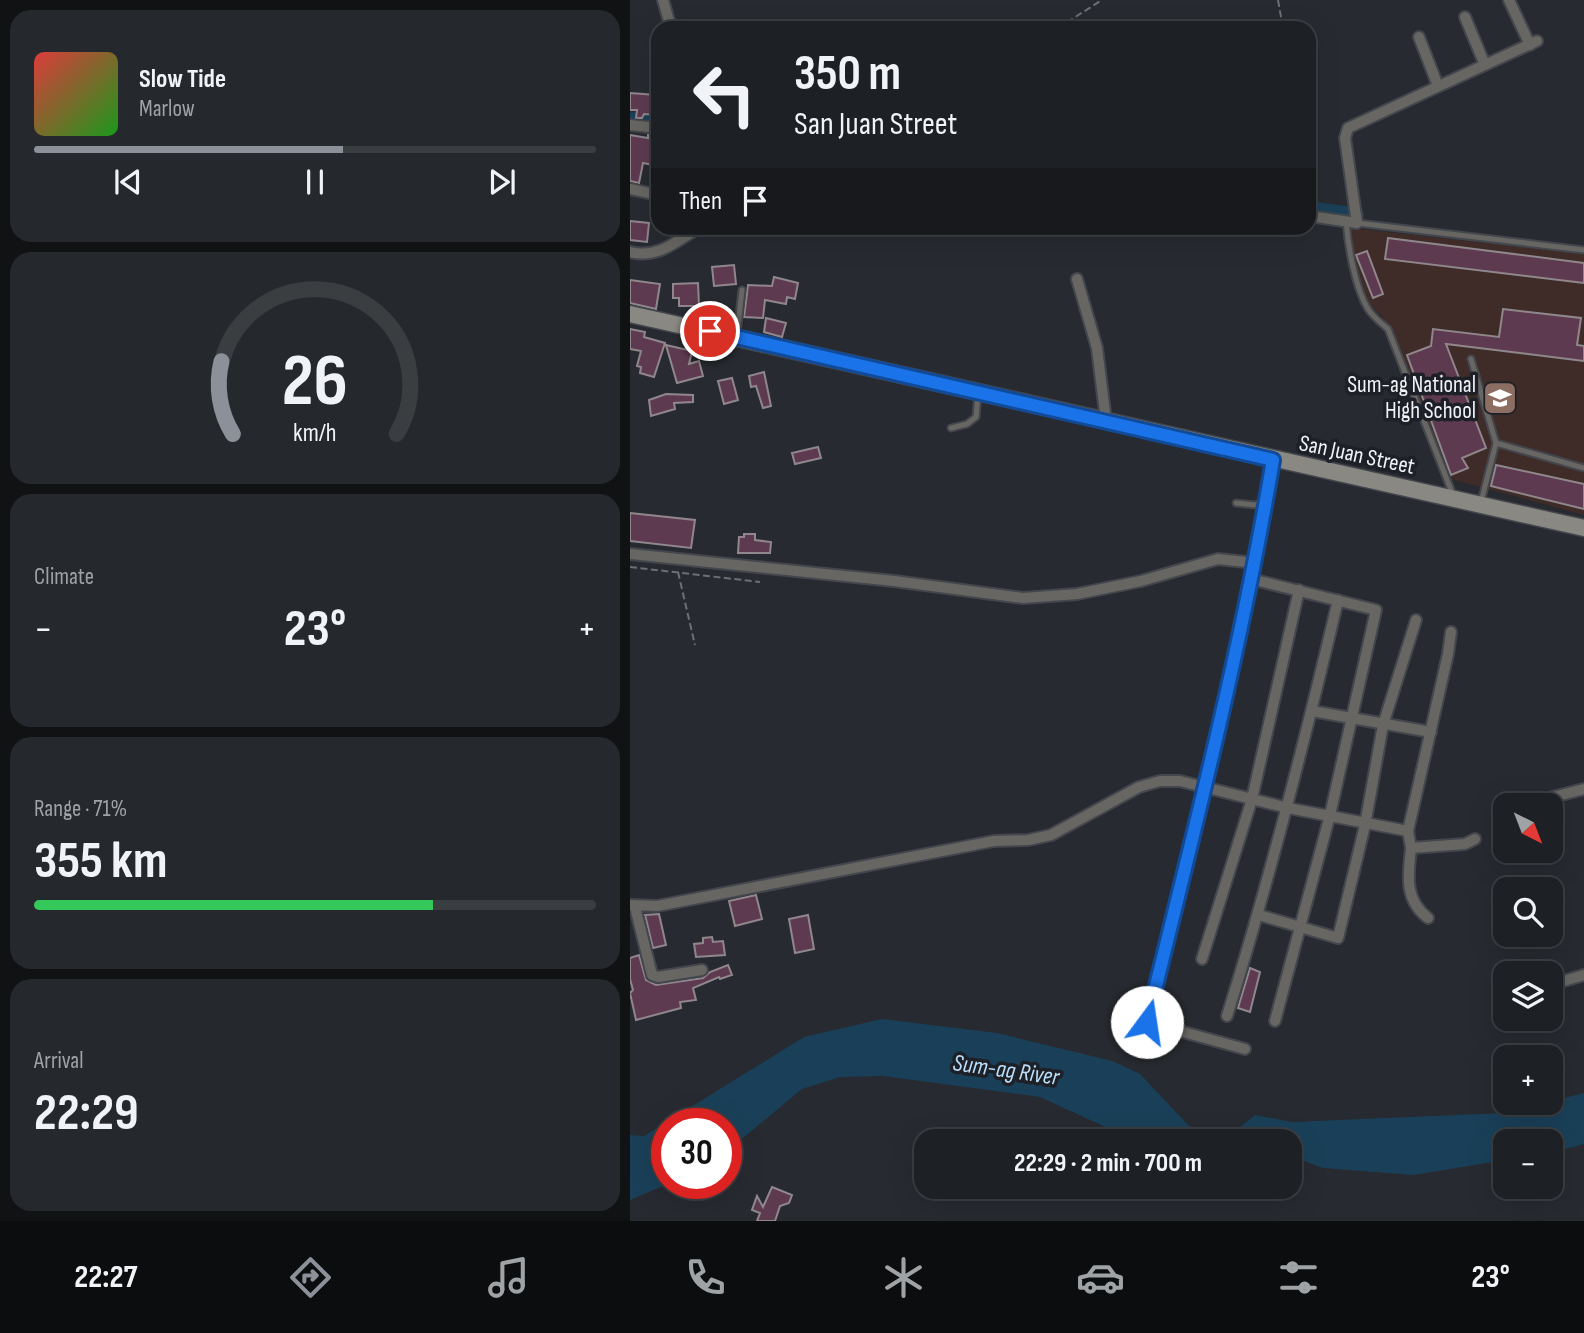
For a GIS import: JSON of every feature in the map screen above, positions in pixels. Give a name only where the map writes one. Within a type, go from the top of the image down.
[{"type":"main road","name":"San Juan Street","points":[[630,314],[1584,528]]},
{"type":"street","points":[[663,0],[669,21]]},
{"type":"street","points":[[1316,216],[1353,217],[1345,138],[1348,128],[1533,43],[1509,0]]},
{"type":"street","points":[[1465,17],[1485,65]]},
{"type":"street","points":[[1419,37],[1438,86]]},
{"type":"street","points":[[630,125],[651,127]]},
{"type":"street","points":[[630,189],[651,194]]},
{"type":"street","points":[[630,252],[643,255],[662,251],[687,235]]},
{"type":"street","points":[[1077,279],[1097,348],[1106,421]]},
{"type":"street","points":[[1245,1049],[1147,1022],[1205,788],[1255,563],[1273,460]]},
{"type":"street","points":[[630,554],[894,581],[1023,598],[1077,594],[1140,581],[1218,559],[1255,563]]},
{"type":"street","points":[[1251,579],[1376,610],[1330,815],[1275,1021]]},
{"type":"street","points":[[1202,959],[1252,799],[1299,590]]},
{"type":"street","points":[[1227,1016],[1259,915],[1288,808],[1338,600]]},
{"type":"street","points":[[1259,915],[1300,929],[1338,937],[1366,825],[1383,725],[1416,620]]},
{"type":"street","points":[[1428,918],[1417,910],[1409,891],[1411,848],[1408,831],[1432,732],[1451,632]]},
{"type":"street","points":[[1312,711],[1354,716],[1383,725],[1432,732]]},
{"type":"street","points":[[702,970],[658,977],[652,975],[633,906],[657,906],[994,841],[1051,835],[1139,787],[1160,781],[1180,781],[1288,808],[1408,831]]},
{"type":"street","points":[[1563,794],[1584,789]]},
{"type":"street","points":[[1411,848],[1465,844],[1475,839]]},
{"type":"street","points":[[1563,981],[1584,975]]},
{"type":"lane","points":[[1455,500],[1388,329],[1370,313],[1363,300],[1347,241],[1353,217],[1584,250]]},
{"type":"lane","points":[[736,337],[742,290]]},
{"type":"lane","points":[[1471,359],[1496,443],[1480,505]]},
{"type":"lane","points":[[951,428],[967,424],[976,417],[978,391]]},
{"type":"lane","points":[[1496,443],[1584,468]]},
{"type":"lane","points":[[1236,503],[1255,505],[1267,501]]},
{"type":"path","points":[[1069,21],[1102,0]]},
{"type":"path","points":[[1278,0],[1282,21]]},
{"type":"path","points":[[630,567],[760,582]]},
{"type":"path","points":[[678,572],[695,645]]},
{"type":"shaded area","name":"Sum-ag National High School","points":[[1342,227],[1584,254],[1584,515],[1447,478],[1383,317],[1367,303]]},
{"type":"water","name":"Sum-ag River","points":[[882,1019],[997,1033],[1112,1061],[1140,1074],[1194,1129],[1110,1129],[1040,1097],[883,1076],[840,1077],[802,1089],[742,1139],[742,1108],[689,1108],[804,1037]]},
{"type":"water","points":[[1584,1093],[1584,1144],[1563,1150],[1563,1129],[1493,1129],[1493,1162],[1414,1175],[1323,1168],[1302,1160],[1302,1129],[1238,1129],[1255,1115],[1292,1122],[1493,1113],[1563,1115],[1563,1098]]},
{"type":"water","points":[[651,1132],[651,1191],[630,1200],[630,1135],[644,1136]]},
{"type":"building","points":[[630,93],[651,95],[651,114],[636,118],[637,110],[630,110]]},
{"type":"building","points":[[630,135],[648,138],[648,135],[651,135],[651,165],[643,163],[639,183],[630,181]]},
{"type":"building","points":[[630,221],[649,223],[647,242],[630,240]]},
{"type":"building","points":[[1388,238],[1584,263],[1584,283],[1385,259]]},
{"type":"building","points":[[1367,251],[1383,294],[1373,298],[1356,255]]},
{"type":"building","points":[[734,265],[736,284],[714,286],[712,267]]},
{"type":"building","points":[[774,277],[798,283],[795,299],[787,297],[786,304],[765,300],[763,318],[744,317],[748,285],[772,286]]},
{"type":"building","points":[[630,280],[660,284],[656,309],[630,303]]},
{"type":"building","points":[[698,283],[699,306],[679,306],[679,298],[673,298],[673,284]]},
{"type":"building","points":[[1503,309],[1581,318],[1577,345],[1584,346],[1584,361],[1446,344],[1486,448],[1462,458],[1468,468],[1451,475],[1407,355],[1431,346],[1433,329],[1499,337]]},
{"type":"building","points":[[766,318],[786,323],[782,337],[764,332]]},
{"type":"building","points":[[630,329],[645,332],[644,337],[665,343],[654,377],[640,373],[641,367],[637,366],[641,351],[630,349]]},
{"type":"building","points":[[666,345],[692,351],[689,364],[699,361],[703,376],[677,383]]},
{"type":"building","points":[[764,372],[771,406],[763,408],[756,386],[751,387],[749,376]]},
{"type":"building","points":[[732,378],[738,400],[724,404],[718,381]]},
{"type":"building","points":[[666,394],[693,395],[693,402],[674,403],[675,409],[651,416],[649,400]]},
{"type":"building","points":[[818,447],[821,458],[795,464],[792,453]]},
{"type":"building","points":[[1496,465],[1584,484],[1584,509],[1491,486]]},
{"type":"building","points":[[630,513],[695,520],[691,548],[630,541]]},
{"type":"building","points":[[744,534],[755,534],[755,540],[771,542],[770,553],[738,553],[739,537],[744,537]]},
{"type":"building","points":[[756,895],[762,919],[735,926],[729,901]]},
{"type":"building","points":[[659,914],[666,945],[653,948],[645,915]]},
{"type":"building","points":[[808,915],[814,949],[795,953],[789,919]]},
{"type":"building","points":[[712,937],[713,942],[723,941],[725,955],[696,957],[694,944],[703,943],[703,938]]},
{"type":"building","points":[[639,955],[646,980],[656,985],[703,978],[728,965],[732,975],[720,979],[719,977],[693,988],[696,1000],[680,1002],[681,1008],[636,1020],[630,993],[633,990],[630,958]]},
{"type":"building","points":[[1250,968],[1260,972],[1250,1012],[1238,1008]]},
{"type":"building","points":[[772,1187],[792,1195],[789,1203],[780,1206],[775,1221],[757,1221],[760,1213],[752,1210],[757,1196],[763,1207]]},
{"type":"waterway","points":[[630,118],[651,120]]},
{"type":"waterway","points":[[1316,208],[1358,214]]},
{"type":"place","name":"Sum-ag National High School","points":[[1500,398]]},
{"type":"route","points":[[710,331],[1273,460],[1255,563],[1205,788],[1147,1022]]}]
